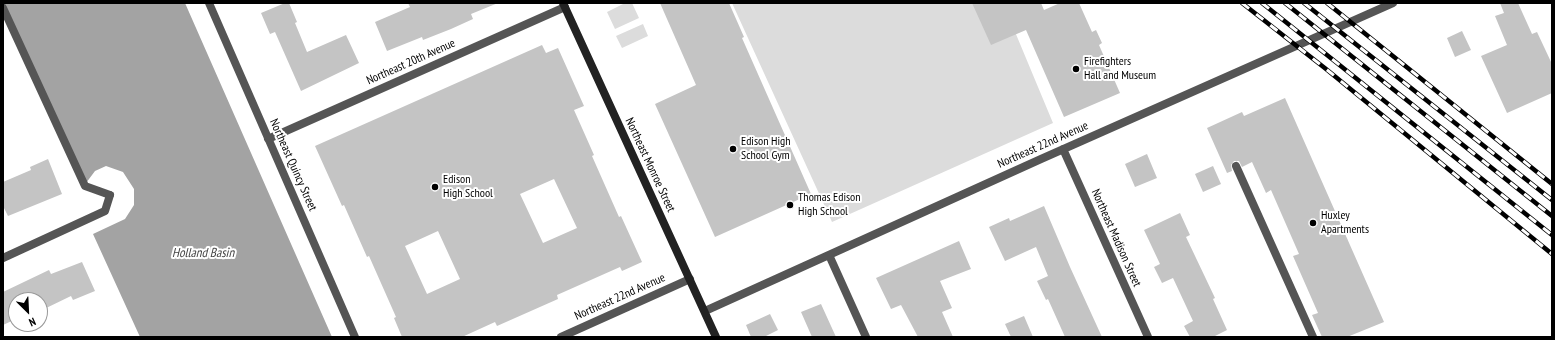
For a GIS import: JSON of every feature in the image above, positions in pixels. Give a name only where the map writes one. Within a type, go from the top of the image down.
[{"type":"street","name":"Northeast Quincy Street","points":[[209,3],[355,337]]},
{"type":"street","name":"Northeast 22nd Avenue","points":[[705,311],[1063,149],[1393,3]]},
{"type":"street","name":"Northeast 20th Avenue","points":[[268,139],[564,5]]},
{"type":"street","name":"Northeast Monroe Street","points":[[564,5],[716,337]]},
{"type":"street","points":[[3,8],[85,186],[110,195],[105,212],[3,258]]},
{"type":"street","name":"Northeast Madison Street","points":[[1063,149],[1148,337]]},
{"type":"street","points":[[1236,166],[1313,337]]},
{"type":"street","points":[[829,255],[866,337]]},
{"type":"street","name":"Northeast 22nd Avenue","points":[[561,337],[690,279]]},
{"type":"shaded area","points":[[625,3],[632,3],[639,18],[615,29],[607,12]]},
{"type":"shaded area","points":[[732,3],[1003,3],[1053,123],[832,222]]},
{"type":"shaded area","points":[[643,24],[648,36],[622,48],[616,36]]},
{"type":"water","name":"Holland Basin","points":[[3,3],[185,3],[332,337],[140,337],[93,234],[125,219],[134,205],[134,189],[123,172],[106,166],[95,171],[86,183],[3,7]]},
{"type":"building","points":[[285,3],[289,3],[297,22],[295,23],[307,52],[346,35],[359,63],[301,91],[275,32],[270,34],[261,13]]},
{"type":"building","points":[[408,3],[498,3],[471,14],[473,19],[451,29],[423,40],[422,37],[387,51],[375,22],[410,7]]},
{"type":"building","name":"Edison High School Gym","points":[[660,3],[729,3],[744,37],[742,38],[811,194],[715,237],[655,104],[696,85]]},
{"type":"building","name":"Firefighters Hall and Museum","points":[[972,3],[1041,3],[1044,10],[1060,3],[1079,3],[1092,32],[1096,30],[1102,43],[1099,45],[1120,93],[1064,117],[1026,30],[991,45]]},
{"type":"building","points":[[1500,3],[1518,3],[1532,34],[1537,32],[1552,64],[1552,93],[1507,113],[1481,56],[1507,45],[1495,16],[1504,13]]},
{"type":"building","points":[[1462,31],[1471,50],[1455,57],[1447,38]]},
{"type":"building","name":"Edison High School","points":[[542,45],[546,53],[558,48],[584,106],[574,110],[594,155],[592,156],[619,217],[621,216],[642,262],[622,271],[620,267],[557,295],[558,299],[497,326],[495,322],[462,337],[402,337],[394,318],[396,317],[369,256],[367,257],[344,205],[342,206],[315,146]],"holes":[[[554,179],[577,228],[543,243],[520,194]],[[438,231],[460,279],[427,294],[405,246]]]},
{"type":"building","name":"Huxley Apartments","points":[[1285,98],[1384,322],[1347,337],[1322,337],[1312,315],[1318,313],[1293,256],[1299,254],[1271,190],[1266,193],[1252,162],[1242,167],[1239,161],[1234,161],[1231,165],[1232,171],[1227,173],[1207,128],[1242,112],[1244,116]]},
{"type":"building","points":[[1147,154],[1157,178],[1135,187],[1125,164]]},
{"type":"building","points":[[48,159],[62,194],[8,216],[3,206],[3,182],[31,170],[30,167]]},
{"type":"building","points":[[1213,166],[1221,184],[1203,192],[1195,174]]},
{"type":"building","points":[[1044,206],[1102,337],[1065,337],[1048,299],[1046,300],[1037,281],[1048,276],[1036,247],[1005,261],[989,227],[1009,218],[1010,221]]},
{"type":"building","points":[[1180,213],[1190,235],[1186,237],[1215,298],[1213,299],[1227,330],[1213,337],[1190,337],[1184,326],[1193,321],[1173,278],[1162,283],[1154,267],[1160,264],[1144,230]]},
{"type":"building","points":[[959,241],[971,269],[940,281],[952,308],[942,312],[953,337],[918,337],[901,305],[891,309],[876,278]]},
{"type":"building","points":[[82,262],[95,291],[73,300],[71,296],[48,307],[48,292],[8,292],[8,323],[3,325],[3,292],[49,270],[51,274]]},
{"type":"building","points":[[821,304],[836,337],[812,337],[801,312]]},
{"type":"building","points":[[770,314],[778,330],[764,337],[751,337],[746,325]]},
{"type":"building","points":[[1024,316],[1033,337],[1011,337],[1005,324]]},
{"type":"railway","points":[[1242,3],[1326,69],[1552,254]]},
{"type":"railway","points":[[1262,3],[1552,235]]},
{"type":"railway","points":[[1285,3],[1552,216]]},
{"type":"railway","points":[[1304,3],[1552,200]]},
{"type":"railway","points":[[1327,3],[1552,184]]},
{"type":"place","name":"Firefighters Hall and Museum","points":[[1076,69]]},
{"type":"place","name":"Edison High School Gym","points":[[733,149]]},
{"type":"place","name":"Edison High School","points":[[435,187]]},
{"type":"place","name":"Thomas Edison High School","points":[[790,205]]},
{"type":"place","name":"Huxley Apartments","points":[[1313,223]]}]
